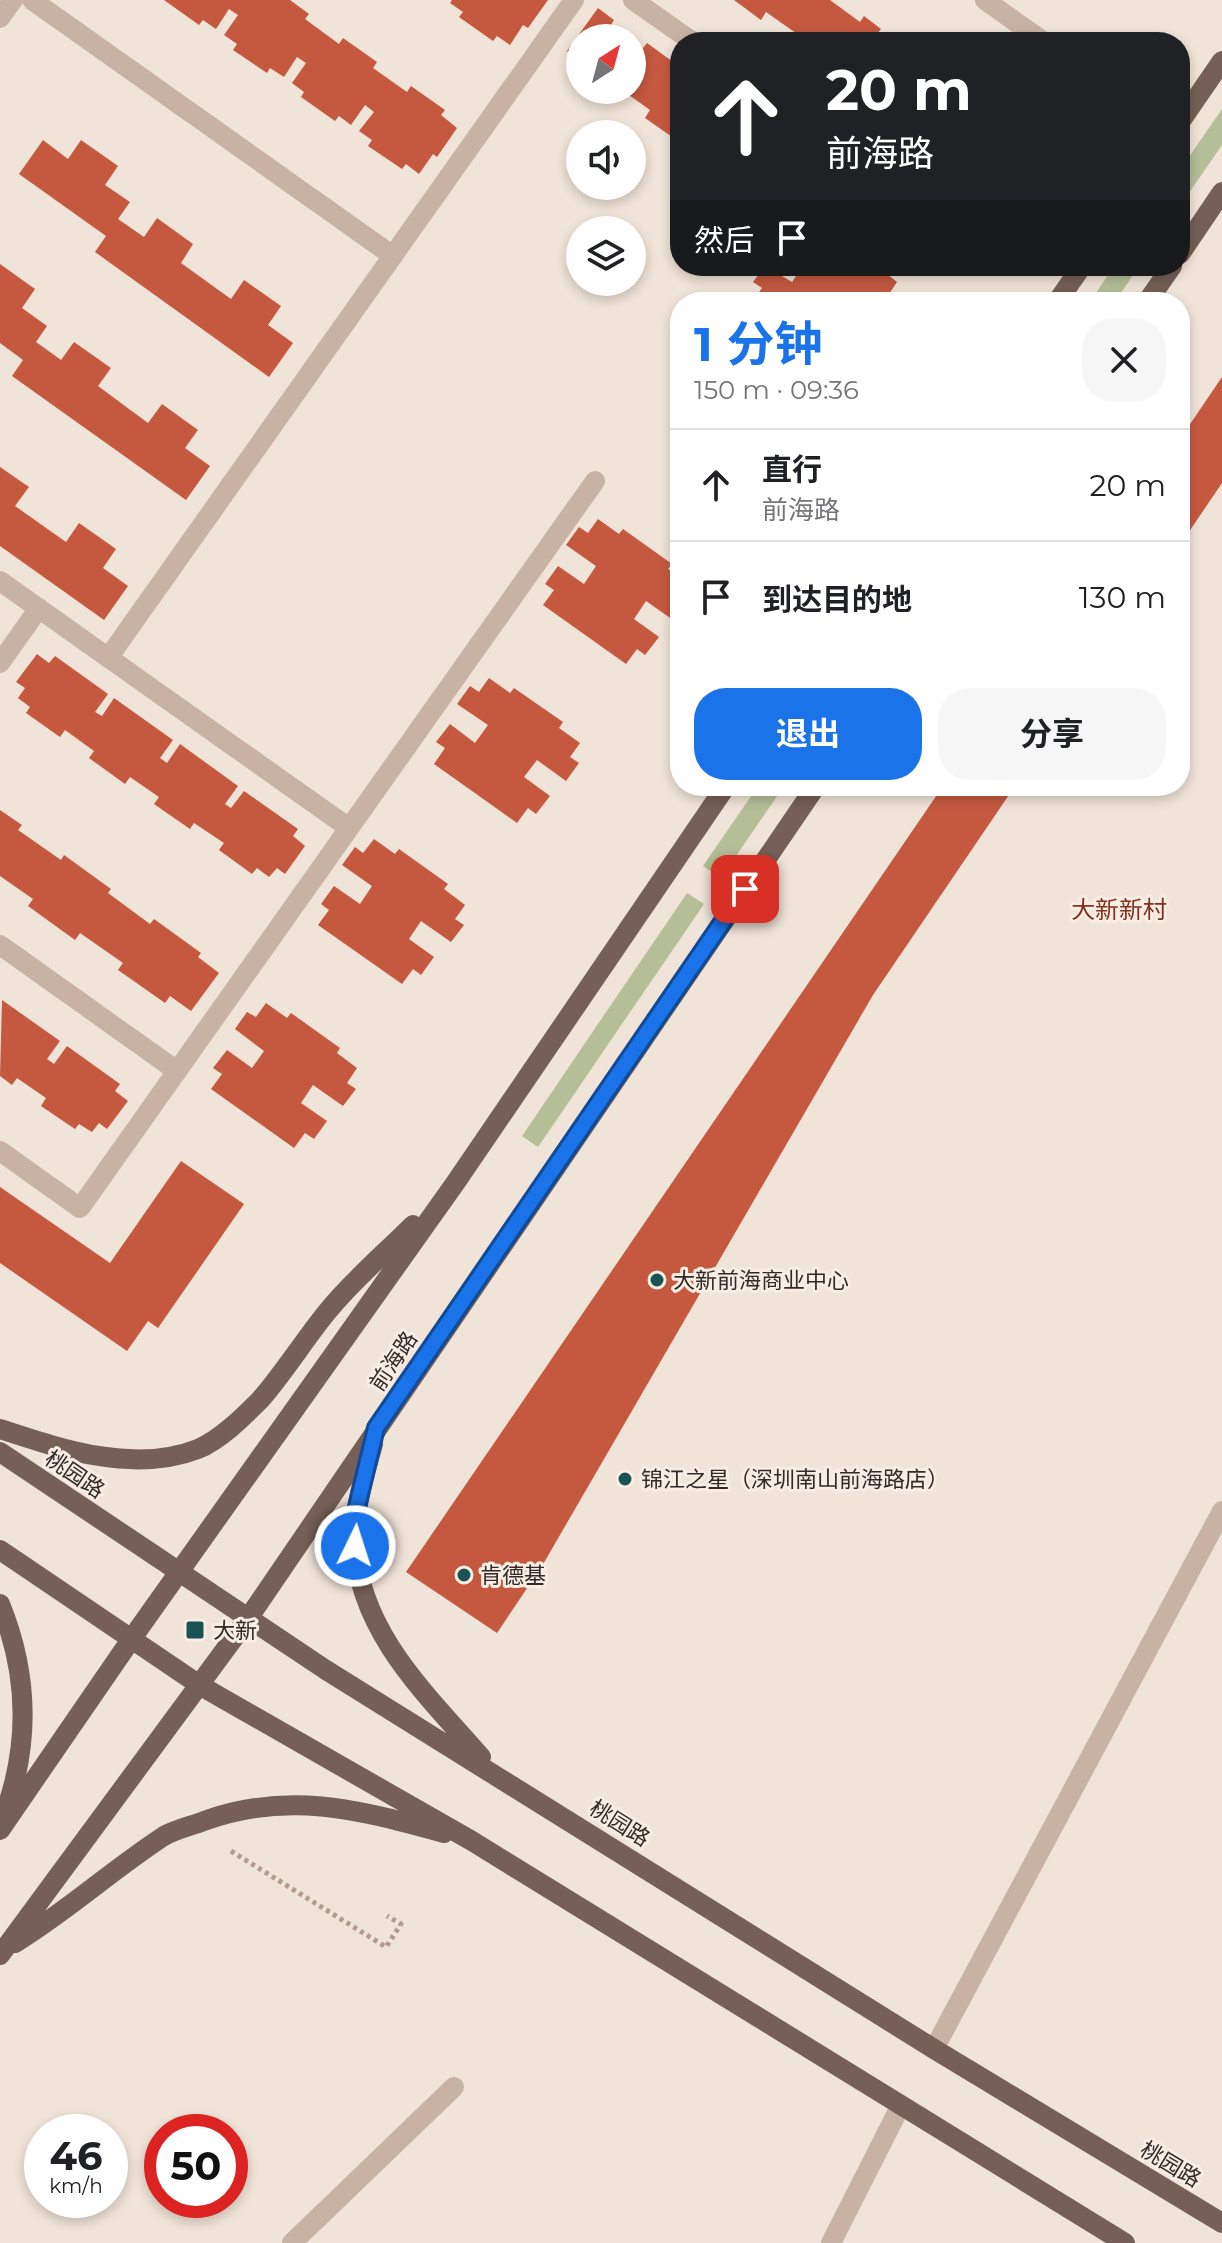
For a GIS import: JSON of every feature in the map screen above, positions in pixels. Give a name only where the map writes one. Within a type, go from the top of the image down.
[{"type":"main road","points":[[1190,107],[1222,61]]},
{"type":"main road","points":[[1190,239],[1222,192]]},
{"type":"main road","points":[[0,1829],[456,1182],[719,796]]},
{"type":"main road","name":"前海路","points":[[2,1952],[201,1686],[809,796]]},
{"type":"main road","points":[[0,1429],[56,1447],[118,1459],[152,1458],[198,1449],[229,1429],[260,1399],[328,1310],[456,1182]]},
{"type":"main road","points":[[376,1428],[356,1511],[355,1546],[364,1598],[393,1652],[494,1773]]},
{"type":"main road","name":"桃园路","points":[[0,1452],[247,1620],[934,2049],[1222,2223]]},
{"type":"main road","points":[[0,1550],[130,1641],[201,1686],[472,1841],[1125,2243]]},
{"type":"main road","points":[[0,1604],[15,1642],[22,1688],[23,1729],[15,1784],[0,1829]]},
{"type":"main road","points":[[2,1952],[57,1917],[98,1882],[168,1834],[228,1812],[278,1805],[319,1804],[366,1812],[472,1841]]},
{"type":"street","points":[[0,18],[13,0]]},
{"type":"street","points":[[32,0],[393,256]]},
{"type":"street","points":[[108,658],[574,0]]},
{"type":"street","points":[[633,0],[679,32]]},
{"type":"street","points":[[985,0],[1030,32]]},
{"type":"street","points":[[0,1151],[80,1208],[595,481]]},
{"type":"street","points":[[0,581],[349,828]]},
{"type":"street","points":[[0,663],[39,608]]},
{"type":"street","points":[[0,945],[177,1071]]},
{"type":"street","points":[[934,2049],[1222,1511]]},
{"type":"street","points":[[292,2243],[454,2087]]},
{"type":"street","points":[[831,2243],[901,2105]]},
{"type":"path","points":[[231,1851],[386,1947],[401,1924],[387,1916]]},
{"type":"green space","points":[[1222,109],[1222,145],[1190,191],[1190,155]]},
{"type":"green space","points":[[1107,276],[1132,276],[1122,292],[1097,292]]},
{"type":"green space","points":[[751,796],[777,796],[721,878],[703,866]]},
{"type":"green space","points":[[687,893],[704,904],[538,1147],[522,1136]]},
{"type":"building","points":[[164,0],[290,0],[309,14],[305,19],[339,44],[343,38],[377,62],[373,68],[407,92],[411,86],[445,110],[441,115],[457,128],[437,157],[433,154],[419,174],[406,164],[402,169],[368,146],[372,140],[359,131],[374,112],[365,105],[351,125],[339,116],[335,121],[301,97],[304,92],[292,83],[306,63],[297,57],[284,77],[270,68],[267,73],[233,50],[237,44],[224,35],[238,15],[229,9],[216,29],[203,20],[199,25]]},
{"type":"building","points":[[452,0],[548,0],[528,28],[523,25],[510,45],[497,36],[493,41],[459,17],[463,12],[450,3]]},
{"type":"building","points":[[734,0],[830,0],[860,22],[864,16],[881,29],[879,32],[794,32],[766,12],[761,20]]},
{"type":"building","points":[[598,8],[614,20],[612,24],[586,24]]},
{"type":"building","points":[[647,43],[670,60],[670,135],[645,118],[650,110],[642,104],[646,104]]},
{"type":"building","points":[[43,140],[68,159],[81,140],[118,166],[105,185],[130,202],[118,219],[144,237],[157,218],[193,244],[181,263],[231,299],[244,280],[281,306],[268,325],[293,343],[269,377],[95,252],[106,236],[19,174]]},
{"type":"building","points":[[0,264],[35,289],[22,308],[47,326],[36,342],[61,360],[74,342],[111,368],[98,386],[148,423],[162,404],[198,430],[185,448],[210,466],[186,500],[12,376],[23,360],[0,343]]},
{"type":"building","points":[[758,276],[782,276],[792,282],[796,276],[890,276],[897,282],[890,292],[759,292],[762,288],[753,282]]},
{"type":"building","points":[[1222,377],[1222,483],[1190,530],[1190,424]]},
{"type":"building","points":[[0,467],[29,487],[15,506],[66,542],[79,523],[116,549],[103,568],[128,586],[104,620],[0,546]]},
{"type":"building","points":[[598,519],[619,534],[623,529],[670,563],[670,618],[646,601],[634,619],[659,637],[645,655],[637,649],[626,664],[543,605],[554,590],[545,584],[558,566],[584,584],[596,566],[566,545],[579,527],[588,533]]},
{"type":"building","points":[[37,654],[49,663],[55,656],[108,694],[95,712],[102,716],[114,698],[173,740],[160,758],[167,763],[180,744],[238,786],[225,804],[231,808],[244,791],[298,829],[293,836],[305,846],[285,874],[277,868],[269,877],[257,868],[252,874],[219,850],[224,843],[194,823],[190,829],[154,804],[159,797],[130,777],[125,784],[89,758],[94,751],[65,730],[60,737],[26,713],[30,707],[18,698],[25,688],[16,682]]},
{"type":"building","points":[[489,678],[510,693],[514,688],[563,722],[559,728],[580,743],[570,757],[579,763],[566,781],[537,760],[524,777],[550,796],[536,814],[528,808],[517,823],[434,764],[445,748],[436,742],[450,724],[475,743],[488,725],[457,704],[470,686],[479,692]]},
{"type":"building","name":"大新前海商业中心","points":[[936,796],[1008,796],[873,995],[542,1566],[497,1633],[406,1572]]},
{"type":"building","points":[[0,810],[22,825],[18,830],[61,860],[64,855],[111,889],[108,893],[150,924],[154,919],[201,953],[198,957],[219,973],[191,1011],[170,996],[165,1003],[118,970],[123,963],[80,933],[75,940],[28,906],[33,899],[0,876]]},
{"type":"building","points":[[374,839],[395,854],[399,849],[448,884],[444,889],[465,905],[455,919],[464,925],[451,942],[421,921],[409,939],[434,957],[421,975],[413,969],[402,984],[318,925],[329,910],[321,904],[334,886],[360,904],[372,886],[342,865],[355,847],[363,853]]},
{"type":"building","points":[[2,1000],[60,1041],[47,1059],[54,1064],[67,1046],[120,1084],[115,1091],[128,1101],[107,1129],[99,1123],[92,1132],[79,1124],[75,1129],[41,1106],[46,1098],[17,1078],[12,1085],[0,1076]]},
{"type":"building","points":[[266,1003],[287,1018],[291,1013],[340,1048],[337,1053],[357,1068],[347,1083],[356,1089],[343,1106],[313,1085],[301,1103],[327,1121],[314,1139],[305,1133],[294,1148],[211,1089],[222,1074],[213,1068],[227,1050],[252,1068],[264,1051],[235,1029],[247,1012],[256,1017]]},
{"type":"building","points":[[181,1161],[244,1204],[158,1328],[148,1321],[127,1351],[0,1263],[0,1187],[110,1263]]},
{"type":"place","name":"大新前海商业中心","points":[[657,1280]]},
{"type":"place","name":"锦江之星（深圳南山前海路店）","points":[[625,1479]]},
{"type":"place","name":"肯德基","points":[[464,1575]]},
{"type":"place","name":"大新","points":[[195,1630]]},
{"type":"district","name":"大新新村","points":[[1119,910]]},
{"type":"route","points":[[355,1546],[356,1511],[376,1428],[745,889]]}]
